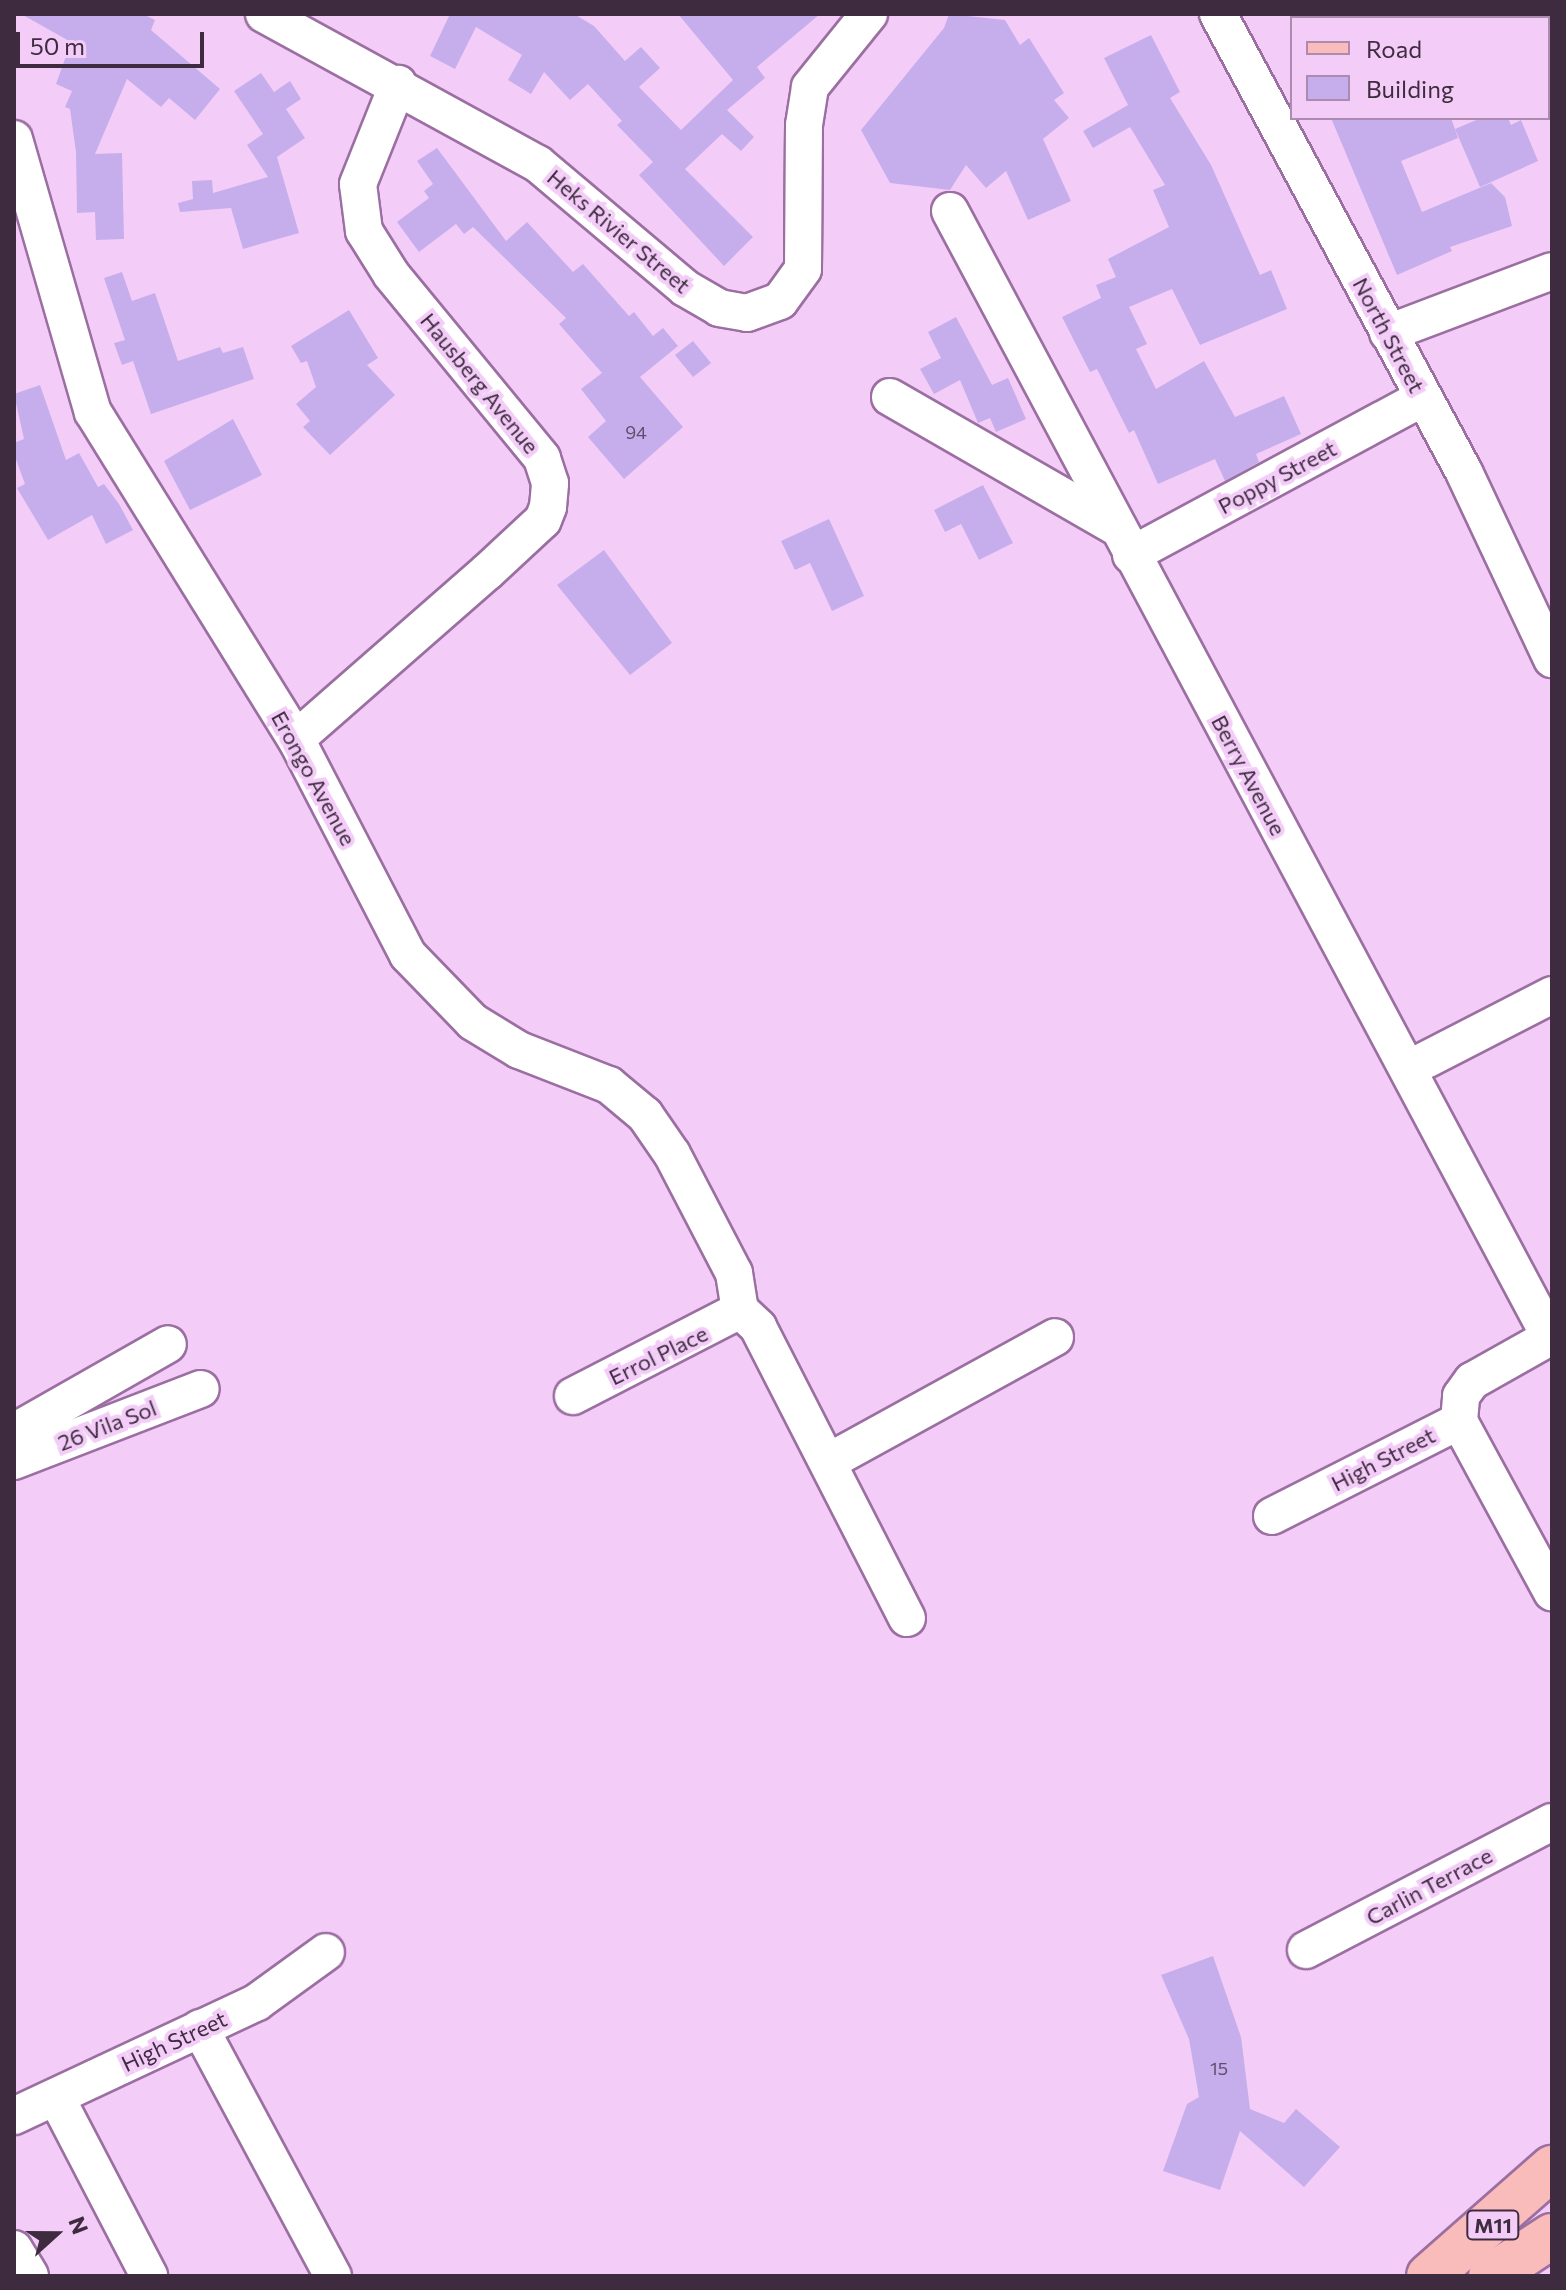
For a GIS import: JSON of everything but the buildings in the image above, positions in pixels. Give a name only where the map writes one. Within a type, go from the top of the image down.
[{"type":"main road","name":"M11","points":[[1429,2276],[1552,2168]]},
{"type":"main road","name":"M11","points":[[1491,2276],[1552,2236]]},
{"type":"street","name":"Heks Rivier Street","points":[[264,14],[398,84],[538,164],[703,300],[747,313],[780,301],[803,269],[804,125],[810,87],[869,14]]},
{"type":"street","name":"North Street","points":[[1218,14],[1422,398],[1542,605],[1552,659]]},
{"type":"street","name":"Hausberg Avenue","points":[[296,739],[487,572],[543,520],[548,507],[550,483],[542,458],[391,274],[364,231],[358,184],[398,84]]},
{"type":"street","name":"Erongo Avenue","points":[[14,139],[93,412],[296,739],[389,921],[422,974],[473,1022],[519,1050],[609,1085],[653,1125],[734,1273],[740,1310]]},
{"type":"street","name":"Berry Avenue","points":[[950,211],[1551,1337]]},
{"type":"street","points":[[1388,333],[1552,271]]},
{"type":"street","points":[[890,397],[1123,540]]},
{"type":"street","name":"Poppy Street","points":[[1123,540],[1422,398]]},
{"type":"street","points":[[1408,1069],[1552,995]]},
{"type":"street","points":[[740,1310],[758,1327],[907,1618]]},
{"type":"street","name":"Errol Place","points":[[573,1396],[740,1310]]},
{"type":"street","points":[[828,1462],[1055,1337]]},
{"type":"street","name":"High Street","points":[[1272,1516],[1459,1421],[1461,1396],[1472,1381],[1551,1337]]},
{"type":"street","points":[[14,1432],[168,1344]]},
{"type":"street","name":"26 Vila Sol","points":[[14,1461],[201,1389]]},
{"type":"street","points":[[1459,1421],[1552,1592]]},
{"type":"street","name":"Carlin Terrace","points":[[1306,1950],[1552,1822]]},
{"type":"street","name":"High Street","points":[[14,2116],[281,1989],[326,1952]]},
{"type":"street","points":[[200,2028],[333,2276]]},
{"type":"street","points":[[56,2097],[149,2276]]},
{"type":"street","points":[[14,2249],[30,2276]]}]
